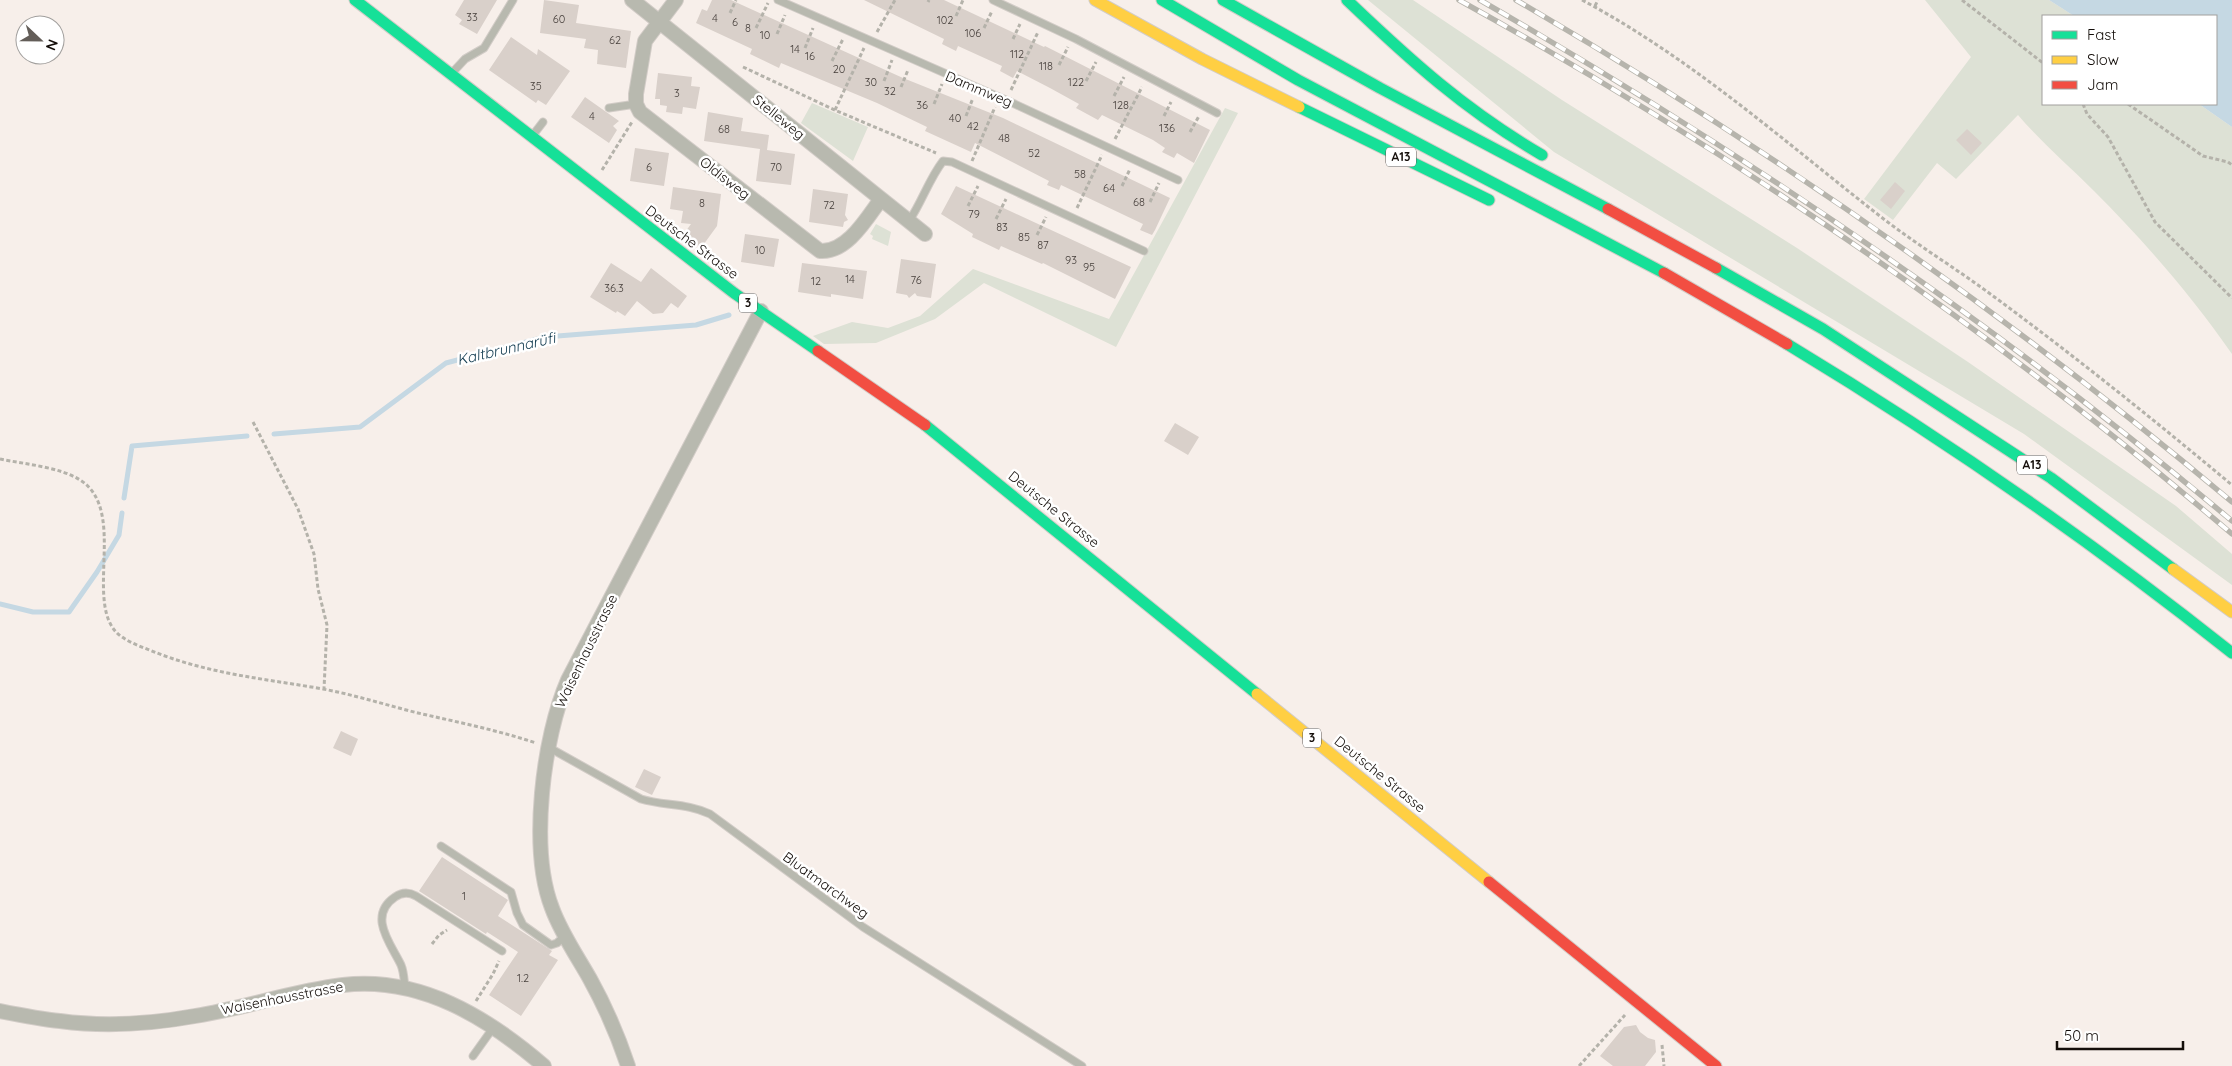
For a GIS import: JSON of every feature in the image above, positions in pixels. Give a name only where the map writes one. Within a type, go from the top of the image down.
[{"type":"main road","name":"Deutsche Strasse","points":[[355,0],[672,246],[951,444],[1716,1066]]},
{"type":"main road","name":"A13","points":[[1094,0],[1202,59],[1497,204]]},
{"type":"main road","name":"A13","points":[[1162,0],[1315,88],[1714,301],[1853,384],[1929,434],[2144,585],[2232,653]]},
{"type":"main road","name":"A13","points":[[1223,0],[1372,84],[1683,249],[1823,329],[1962,418],[2051,478],[2232,612]]},
{"type":"main road","points":[[1346,0],[1422,71],[1449,93],[1504,133],[1554,162]]},
{"type":"main road","name":"A13","points":[[1619,202],[1683,249]]},
{"type":"main road","name":"A13","points":[[1615,260],[1714,301]]},
{"type":"street","name":"Stelleweg","points":[[632,0],[925,234]]},
{"type":"street","points":[[638,108],[645,41],[676,0]]},
{"type":"street","name":"Oldisweg","points":[[638,108],[820,251],[829,252],[843,244],[881,199]]},
{"type":"street","name":"Waisenhausstrasse","points":[[628,1066],[595,988],[565,936],[547,894],[541,812],[548,747],[556,710],[568,680],[761,311]]},
{"type":"street","name":"Waisenhausstrasse","points":[[0,1011],[60,1022],[130,1024],[196,1016],[343,985],[376,984],[405,988],[452,1002],[493,1028],[544,1066]]},
{"type":"lane","points":[[450,74],[466,59],[484,48],[513,0]]},
{"type":"lane","name":"Dammweg","points":[[778,0],[869,42],[1109,146],[1178,180]]},
{"type":"lane","points":[[995,1],[1101,52],[1216,113]]},
{"type":"lane","points":[[609,108],[638,108]]},
{"type":"lane","points":[[531,137],[543,122]]},
{"type":"lane","points":[[909,221],[920,205],[937,169],[943,161],[952,162],[1144,251]]},
{"type":"lane","name":"Bluatmarchweg","points":[[548,747],[641,799],[655,803],[696,807],[710,814],[863,927],[1082,1066]]},
{"type":"lane","points":[[441,846],[511,892],[517,914],[528,929],[551,944],[557,943],[565,936]]},
{"type":"lane","points":[[405,988],[402,966],[385,936],[382,926],[383,912],[388,903],[395,897],[410,893],[502,951]]},
{"type":"lane","points":[[473,1056],[493,1028]]},
{"type":"path","points":[[730,13],[736,0]]},
{"type":"path","points":[[756,28],[769,0]]},
{"type":"path","points":[[835,110],[869,42],[895,0]]},
{"type":"path","points":[[956,16],[963,0]]},
{"type":"path","points":[[1582,0],[1647,39],[1710,81],[1888,222],[1987,291],[2083,363],[2232,485]]},
{"type":"path","points":[[1594,6],[1598,0]]},
{"type":"path","points":[[1962,0],[2042,62]]},
{"type":"path","points":[[984,28],[995,1]]},
{"type":"path","points":[[777,34],[790,5]]},
{"type":"path","points":[[804,48],[818,18]]},
{"type":"path","points":[[968,170],[1043,23]]},
{"type":"path","points":[[832,61],[846,31]]},
{"type":"path","points":[[1059,65],[1073,38]]},
{"type":"path","points":[[1086,82],[1101,52]]},
{"type":"path","points":[[884,80],[895,53]]},
{"type":"path","points":[[901,87],[912,60]]},
{"type":"path","points":[[736,64],[835,110],[931,151],[940,156],[943,161]]},
{"type":"path","points":[[1114,96],[1129,68]]},
{"type":"path","points":[[934,104],[946,74]]},
{"type":"path","points":[[1072,218],[1147,77]]},
{"type":"path","points":[[966,116],[978,88]]},
{"type":"path","points":[[1164,116],[1176,92]]},
{"type":"path","points":[[2083,105],[2087,114],[2108,137],[2155,222],[2232,298]]},
{"type":"path","points":[[2129,105],[2202,156],[2228,162],[2232,165]]},
{"type":"path","points":[[1190,132],[1204,106]]},
{"type":"path","points":[[598,176],[634,118],[638,108]]},
{"type":"path","points":[[1122,186],[1135,159]]},
{"type":"path","points":[[1150,202],[1164,173]]},
{"type":"path","points":[[968,206],[982,176]]},
{"type":"path","points":[[996,219],[1010,189]]},
{"type":"path","points":[[1037,235],[1051,208]]},
{"type":"path","points":[[253,422],[298,509],[314,554],[318,590],[327,625],[324,689]]},
{"type":"path","points":[[0,459],[63,473],[83,482],[92,491],[99,505],[103,521],[107,617],[118,634],[129,641],[174,659],[210,670],[324,689],[522,738],[548,747]]},
{"type":"path","points":[[432,944],[441,933],[458,923]]},
{"type":"path","points":[[473,1006],[493,974],[502,951]]},
{"type":"path","points":[[1579,1066],[1638,1002]]},
{"type":"shaded area","points":[[1368,0],[1413,0],[1562,100],[1797,248],[1968,362],[2176,506],[2232,554],[2232,585],[2024,434],[1554,152]]},
{"type":"shaded area","points":[[1925,0],[2049,0],[2072,15],[2042,15],[2042,105],[2200,105],[2232,127],[2232,354],[2184,290],[2149,249],[2113,210],[2018,115],[1956,179],[1937,163],[1893,220],[1864,199],[1971,57]]},
{"type":"shaded area","points":[[812,103],[868,127],[853,161],[801,123]]},
{"type":"shaded area","points":[[1225,108],[1238,113],[1116,347],[984,283],[935,319],[876,343],[824,344],[813,336],[852,322],[888,328],[920,316],[973,269],[1109,319]]},
{"type":"shaded area","points":[[876,224],[891,232],[888,246],[872,239],[873,236],[870,234]]},
{"type":"water","points":[[2049,0],[2232,0],[2232,127],[2200,105],[2217,105],[2217,15],[2072,15]]},
{"type":"building","points":[[464,0],[497,0],[477,34],[459,24],[462,20],[455,15]]},
{"type":"building","points":[[544,0],[579,5],[576,23],[631,31],[626,68],[597,64],[598,50],[584,48],[586,39],[540,33]]},
{"type":"building","points":[[712,0],[731,0],[903,78],[1003,118],[1170,198],[1155,230],[1152,235],[1140,230],[1143,224],[1061,185],[1059,190],[1047,185],[1049,181],[975,143],[971,152],[925,131],[927,127],[877,103],[781,63],[779,68],[750,54],[752,49],[696,23],[702,9],[707,11]]},
{"type":"building","points":[[864,0],[944,0],[1045,46],[1210,130],[1194,163],[1177,153],[1174,158],[1162,152],[1165,148],[1153,140],[1102,115],[1098,120],[1076,108],[1079,104],[1017,71],[1013,78],[1000,71],[1002,66],[958,46],[956,51],[942,44],[944,39]]},
{"type":"building","points":[[511,37],[537,55],[538,49],[570,71],[546,105],[538,100],[536,103],[489,70]]},
{"type":"building","points":[[658,73],[692,77],[691,86],[700,87],[696,109],[683,107],[682,114],[666,112],[667,106],[660,105],[660,99],[655,99]]},
{"type":"building","points":[[585,97],[619,121],[613,126],[617,130],[609,143],[571,117]]},
{"type":"building","points":[[708,112],[743,118],[741,131],[769,135],[767,150],[795,154],[791,185],[756,181],[760,149],[704,141]]},
{"type":"building","points":[[1967,129],[1982,143],[1971,155],[1956,140]]},
{"type":"building","points":[[635,148],[669,153],[664,186],[630,181]]},
{"type":"building","points":[[1895,182],[1905,191],[1891,209],[1880,200]]},
{"type":"building","points":[[956,186],[1131,267],[1115,299],[1043,263],[1001,246],[999,250],[972,237],[973,234],[941,214]]},
{"type":"building","points":[[673,187],[721,194],[717,226],[701,248],[683,235],[691,224],[681,223],[683,211],[670,209]]},
{"type":"building","points":[[813,189],[848,194],[845,215],[848,220],[844,222],[843,227],[809,222]]},
{"type":"building","points":[[745,234],[779,239],[774,267],[741,262]]},
{"type":"building","points":[[901,259],[936,264],[931,298],[917,296],[915,293],[909,298],[907,295],[896,293]]},
{"type":"building","points":[[611,263],[641,282],[651,268],[687,296],[678,308],[671,303],[663,313],[653,314],[637,301],[625,316],[617,311],[616,313],[590,297]]},
{"type":"building","points":[[802,263],[867,271],[863,299],[831,294],[831,297],[798,292]]},
{"type":"building","points":[[1175,423],[1199,437],[1188,455],[1164,441]]},
{"type":"building","points":[[341,731],[358,739],[351,756],[333,748]]},
{"type":"building","points":[[644,769],[661,777],[652,795],[635,787]]},
{"type":"building","points":[[442,857],[508,900],[498,916],[552,951],[549,955],[558,960],[521,1016],[489,995],[518,952],[419,891]]},
{"type":"building","points":[[1636,1025],[1640,1032],[1648,1038],[1655,1040],[1656,1052],[1645,1066],[1613,1066],[1600,1056],[1624,1027]]},
{"type":"waterway","name":"Kaltbrunnarüfi","points":[[274,434],[360,427],[446,363],[545,337],[696,325],[729,315]]},
{"type":"waterway","name":"Kaltbrunnarüfi","points":[[124,498],[132,446],[247,436]]},
{"type":"waterway","name":"Kaltbrunnarüfi","points":[[0,604],[33,612],[69,612],[97,572],[119,535],[122,513]]},
{"type":"railway","points":[[1459,0],[1561,58],[1662,119],[1761,182],[1859,248],[2049,386],[2142,459],[2232,534]]},
{"type":"railway","points":[[1480,0],[1676,118],[1868,244],[2053,378],[2232,521]]},
{"type":"railway","points":[[1516,0],[1703,114],[1885,236],[2061,365],[2232,502]]},
{"type":"traffic: fast","points":[[355,0],[734,293],[818,351]]},
{"type":"traffic: fast","points":[[1162,0],[1298,80],[1664,273]]},
{"type":"traffic: fast","points":[[1223,0],[1380,88],[1608,209]]},
{"type":"traffic: fast","points":[[1347,0],[1440,84],[1488,120],[1542,155]]},
{"type":"traffic: fast","points":[[1299,107],[1489,200]]},
{"type":"traffic: fast","points":[[1716,268],[1823,329],[2051,478],[2173,569]]},
{"type":"traffic: fast","points":[[1787,344],[1845,379],[2014,491],[2179,611],[2232,653]]},
{"type":"traffic: fast","points":[[925,425],[1257,694]]},
{"type":"traffic: slow","points":[[1095,0],[1202,59],[1299,107]]},
{"type":"traffic: slow","points":[[2173,569],[2232,612]]},
{"type":"traffic: slow","points":[[1257,694],[1489,882]]},
{"type":"traffic: jam","points":[[1608,209],[1716,268]]},
{"type":"traffic: jam","points":[[1664,273],[1787,344]]},
{"type":"traffic: jam","points":[[818,351],[925,425]]},
{"type":"traffic: jam","points":[[1489,882],[1716,1066]]}]
